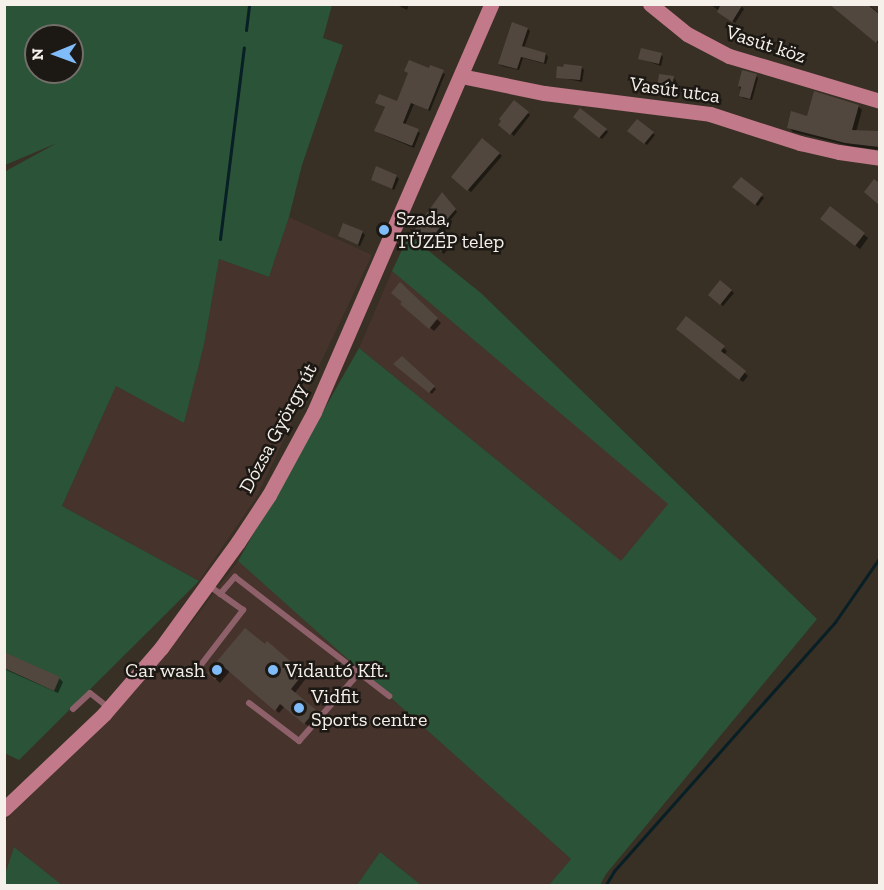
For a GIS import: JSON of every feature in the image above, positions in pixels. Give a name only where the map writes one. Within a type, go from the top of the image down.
[{"type":"main road","name":"Dózsa György út","points":[[4,808],[109,708],[214,589],[314,412],[491,4]]},
{"type":"main road","name":"Vasút köz","points":[[650,4],[687,34],[729,56],[879,101]]},
{"type":"main road","name":"Vasút utca","points":[[461,76],[544,93],[710,114],[800,143],[879,158]]},
{"type":"lane","points":[[197,670],[243,610],[214,589],[235,577],[389,696]]},
{"type":"lane","points":[[249,703],[299,741],[359,673]]},
{"type":"lane","points":[[73,709],[90,693],[109,708]]},
{"type":"shaded area","points":[[289,217],[372,255],[256,498],[199,581],[62,506],[116,386],[184,423],[204,345],[219,259],[269,277]]},
{"type":"shaded area","points":[[392,271],[669,504],[621,562],[359,348]]},
{"type":"shaded area","points":[[238,561],[571,859],[549,885],[421,885],[380,852],[357,885],[62,886],[14,847],[5,874],[5,821],[121,705],[189,626]]},
{"type":"green space","points":[[5,5],[332,5],[323,38],[343,45],[302,165],[289,217],[269,277],[219,259],[204,345],[184,423],[116,386],[62,506],[199,581],[19,760],[4,753],[4,172],[57,143],[5,165]]},
{"type":"green space","points":[[409,235],[482,294],[817,619],[606,874],[600,885],[549,885],[571,859],[238,561],[359,348],[621,561],[668,504],[392,271]]},
{"type":"green space","points":[[14,847],[62,885],[5,885],[5,874]]},
{"type":"green space","points":[[380,852],[421,885],[357,885]]},
{"type":"building","points":[[721,4],[743,4],[732,22],[717,12]]},
{"type":"building","points":[[829,4],[867,4],[879,14],[879,39],[876,43]]},
{"type":"building","points":[[512,22],[528,28],[522,46],[546,53],[544,63],[521,57],[517,69],[498,64]]},
{"type":"building","points":[[641,48],[662,53],[659,64],[638,59]]},
{"type":"building","points":[[409,60],[429,68],[430,65],[444,70],[428,110],[411,103],[403,123],[419,129],[412,146],[374,131],[385,107],[375,103],[379,94],[397,101],[408,73],[404,71]]},
{"type":"building","points":[[564,64],[582,66],[580,80],[556,78],[557,66],[563,67]]},
{"type":"building","points":[[742,70],[757,74],[750,99],[739,96],[741,87],[738,86]]},
{"type":"building","points":[[659,74],[674,76],[672,91],[657,89]]},
{"type":"building","points":[[814,91],[859,105],[852,130],[879,131],[879,147],[845,143],[787,128],[791,111],[807,116]]},
{"type":"building","points":[[514,100],[529,112],[510,135],[498,125],[501,121],[499,119]]},
{"type":"building","points":[[580,108],[607,129],[599,138],[573,117]]},
{"type":"building","points":[[637,119],[654,132],[644,144],[627,131]]},
{"type":"building","points":[[482,138],[500,153],[467,191],[451,177]]},
{"type":"building","points":[[376,166],[397,175],[392,189],[371,180]]},
{"type":"building","points":[[741,177],[763,194],[755,205],[732,187]]},
{"type":"building","points":[[874,179],[879,183],[879,205],[864,192]]},
{"type":"building","points":[[442,192],[456,209],[437,231],[450,241],[441,252],[414,231]]},
{"type":"building","points":[[830,206],[865,233],[855,246],[820,219]]},
{"type":"building","points":[[343,223],[363,231],[358,245],[338,236]]},
{"type":"building","points":[[720,280],[732,290],[720,305],[708,295]]},
{"type":"building","points":[[400,282],[438,318],[429,329],[391,293]]},
{"type":"building","points":[[686,316],[725,346],[721,351],[746,371],[739,380],[676,329]]},
{"type":"building","points":[[402,356],[435,386],[429,393],[393,364]]},
{"type":"building","name":"Vidautó Kft.","points":[[245,628],[265,644],[267,641],[304,673],[291,689],[316,710],[304,724],[280,704],[275,711],[225,668],[215,680],[207,673]]},
{"type":"building","points":[[4,652],[60,677],[54,691],[4,668]]},
{"type":"waterway","points":[[246,30],[249,4]]},
{"type":"waterway","points":[[220,239],[244,47]]},
{"type":"waterway","points":[[605,886],[614,871],[835,622],[880,557]]},
{"type":"place","name":"Szada, TÜZÉP telep","points":[[384,230]]},
{"type":"place","name":"Car wash","points":[[217,670]]},
{"type":"place","name":"Vidautó Kft.","points":[[273,670]]},
{"type":"place","name":"Vidfit Sports centre","points":[[299,708]]}]
